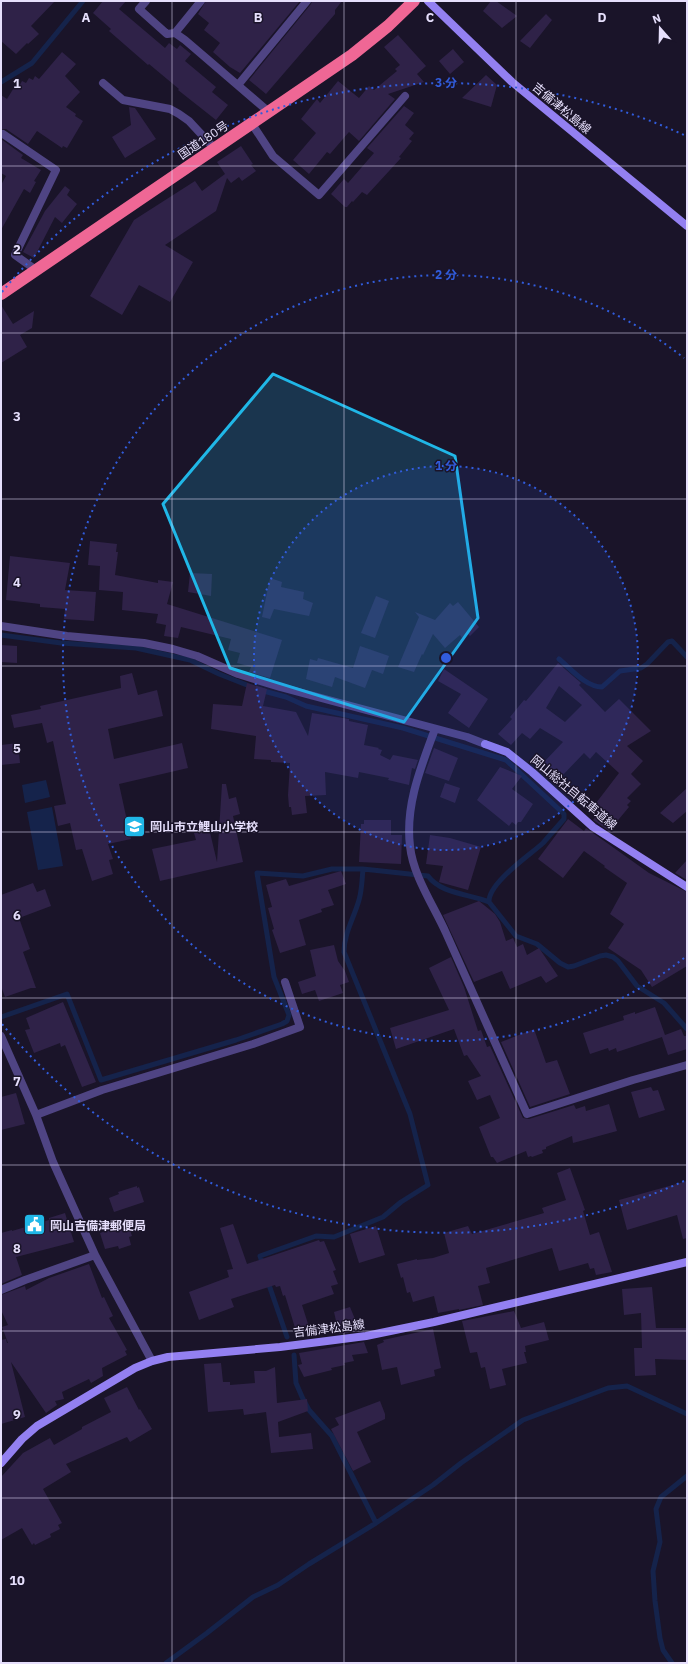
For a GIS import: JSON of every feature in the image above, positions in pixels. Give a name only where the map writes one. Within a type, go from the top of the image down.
[{"type":"highway","name":"国道180号","points":[[1,294],[352,55],[388,26],[414,1]]},
{"type":"main road","name":"吉備津松島線","points":[[428,1],[512,82],[687,226]]},
{"type":"main road","name":"岡山総社自転車道線","points":[[485,744],[507,752],[532,772],[593,827],[687,887]]},
{"type":"main road","name":"吉備津松島線","points":[[1,1463],[22,1439],[37,1426],[136,1368],[152,1361],[168,1357],[280,1347],[366,1336],[434,1322],[687,1262]]},
{"type":"street","points":[[146,1],[139,9],[167,34],[175,33],[185,40],[269,112]]},
{"type":"street","points":[[175,33],[201,1]]},
{"type":"street","points":[[238,86],[307,1]]},
{"type":"street","points":[[103,83],[123,100],[170,109],[179,114],[215,149]]},
{"type":"street","points":[[252,124],[273,156],[319,195],[405,96]]},
{"type":"street","points":[[3,134],[56,170],[15,255],[36,270]]},
{"type":"street","points":[[1,626],[173,649],[197,656],[238,674],[273,685],[435,728],[485,744]]},
{"type":"street","points":[[435,728],[418,775],[409,819],[410,848],[414,868],[445,931],[527,1114],[633,1080],[687,1065]]},
{"type":"street","points":[[36,1115],[102,1090],[253,1044],[300,1027],[285,982]]},
{"type":"street","points":[[1,1036],[36,1115],[53,1162],[95,1255],[152,1361]]},
{"type":"street","points":[[1,1290],[95,1255]]},
{"type":"highlighted area","points":[[273,374],[455,456],[478,618],[404,722],[230,668],[163,504]]},
{"type":"water","points":[[46,780],[50,797],[25,803],[22,785]]},
{"type":"water","points":[[52,807],[63,866],[38,870],[27,812]]},
{"type":"building","points":[[1,1],[55,1],[31,26],[39,34],[16,54],[1,41]]},
{"type":"building","points":[[103,1],[126,1],[119,9],[165,48],[169,43],[177,49],[180,45],[191,54],[185,61],[216,87],[212,92],[228,105],[216,120],[178,90],[179,89],[149,64],[148,65],[109,31],[111,29],[93,13]]},
{"type":"building","points":[[206,1],[300,1],[240,73],[230,67],[213,52],[220,43],[204,30],[209,23],[198,14]]},
{"type":"building","points":[[312,1],[342,1],[335,10],[335,14],[266,94],[249,80]]},
{"type":"building","points":[[491,1],[496,1],[517,16],[502,28],[483,11]]},
{"type":"building","points":[[546,14],[552,20],[530,48],[520,41]]},
{"type":"building","points":[[398,35],[426,66],[417,74],[424,82],[388,94],[395,99],[359,141],[349,132],[330,154],[327,152],[309,174],[293,160],[316,133],[301,119],[317,99],[320,103],[338,81],[359,98],[369,86],[374,90],[397,71],[395,69],[400,65],[384,47]]},
{"type":"building","points":[[453,49],[464,62],[450,74],[439,61]]},
{"type":"building","points":[[62,52],[76,64],[65,76],[80,92],[66,107],[76,114],[75,116],[83,121],[67,148],[63,146],[62,148],[37,131],[28,144],[6,129],[1,129],[1,95],[7,99],[15,86],[18,88],[22,81],[26,83],[29,78],[33,80],[35,76],[39,79]]},
{"type":"building","points":[[486,75],[497,85],[491,107],[462,98]]},
{"type":"building","points":[[404,106],[414,113],[405,125],[414,133],[409,139],[412,141],[399,157],[401,158],[367,195],[362,192],[353,202],[352,201],[347,207],[345,207],[331,194],[344,179],[348,183],[374,153],[367,148]]},
{"type":"building","points":[[129,107],[135,108],[156,139],[125,158],[112,137],[131,125]]},
{"type":"building","points":[[1,139],[23,155],[21,158],[41,170],[34,181],[36,182],[30,193],[24,189],[1,230],[1,185],[6,176],[1,173]]},
{"type":"building","points":[[241,146],[253,164],[251,165],[256,171],[242,181],[239,177],[231,183],[227,178],[216,211],[165,245],[193,262],[170,302],[139,285],[122,315],[90,296],[134,220],[195,181],[202,191],[225,174],[217,162]]},
{"type":"building","points":[[65,186],[70,190],[67,195],[77,204],[62,223],[55,217],[34,258],[23,252],[45,211]]},
{"type":"building","points":[[1,305],[13,324],[34,311],[32,328],[20,335],[27,347],[1,363]]},
{"type":"building","points":[[90,541],[117,544],[116,552],[118,552],[115,575],[158,583],[158,580],[173,582],[167,604],[282,640],[270,678],[249,672],[251,667],[237,663],[240,653],[228,650],[231,639],[181,627],[178,638],[164,636],[166,625],[156,623],[158,614],[122,610],[123,592],[99,590],[100,566],[88,565]]},
{"type":"building","points":[[10,556],[70,563],[65,590],[96,592],[94,621],[64,619],[65,609],[40,607],[40,604],[6,600]]},
{"type":"building","points":[[190,573],[212,574],[211,596],[188,592]]},
{"type":"building","points":[[270,578],[282,582],[281,587],[304,592],[303,599],[313,603],[309,616],[274,609],[270,619],[262,617]]},
{"type":"building","points":[[376,596],[389,601],[375,638],[361,633]]},
{"type":"building","points":[[458,602],[479,627],[470,636],[467,633],[462,638],[460,635],[445,648],[433,634],[414,672],[398,667],[419,617],[415,612],[435,620],[450,603],[453,606]]},
{"type":"building","points":[[1,645],[17,646],[17,663],[1,662]]},
{"type":"building","points":[[360,646],[389,656],[383,674],[372,670],[365,688],[335,677],[332,687],[306,679],[310,659],[317,661],[318,658],[353,668]]},
{"type":"building","points":[[558,663],[581,683],[579,685],[605,712],[619,699],[651,731],[627,746],[643,761],[631,774],[641,784],[627,798],[631,801],[627,805],[629,807],[609,831],[593,820],[599,812],[593,807],[619,773],[596,752],[590,759],[584,753],[560,778],[544,762],[563,742],[540,728],[530,739],[522,733],[511,745],[498,734],[512,719],[510,717],[524,700],[526,701]],"holes":[[[559,686],[582,705],[565,722],[546,708]]]},
{"type":"building","points":[[444,669],[488,699],[469,728],[448,713],[461,694],[438,681]]},
{"type":"building","points":[[132,673],[138,695],[157,690],[163,716],[108,729],[114,759],[182,743],[188,768],[119,784],[131,839],[108,844],[113,859],[109,860],[113,874],[92,881],[82,849],[76,850],[70,823],[58,826],[54,806],[66,804],[53,741],[47,743],[42,723],[14,728],[11,715],[41,709],[40,706],[121,688],[120,676]]},
{"type":"building","points":[[247,683],[267,689],[263,706],[296,712],[308,736],[312,713],[349,719],[349,721],[368,725],[364,745],[379,748],[378,749],[382,750],[380,755],[390,760],[393,755],[418,760],[415,769],[412,768],[409,785],[388,780],[389,778],[359,772],[358,778],[325,772],[326,795],[305,796],[307,813],[292,815],[291,807],[289,807],[288,795],[290,763],[254,759],[256,736],[211,729],[213,704],[242,706]]},
{"type":"building","points":[[18,743],[20,763],[1,765],[1,745]]},
{"type":"building","points":[[434,748],[458,758],[449,781],[425,773]]},
{"type":"building","points":[[500,767],[522,776],[512,789],[533,804],[521,822],[518,822],[516,825],[512,822],[509,826],[477,800]]},
{"type":"building","points":[[445,783],[460,788],[455,803],[440,797]]},
{"type":"building","points":[[222,784],[226,784],[229,799],[236,797],[240,814],[233,816],[243,862],[160,881],[152,849],[196,840],[192,826],[208,824],[217,862]]},
{"type":"building","points":[[687,788],[687,811],[673,823],[660,813]]},
{"type":"building","points":[[568,819],[584,831],[586,828],[649,873],[687,892],[687,966],[652,987],[641,970],[608,948],[624,924],[610,914],[627,883],[584,851],[563,878],[538,859]]},
{"type":"building","points":[[364,820],[391,820],[391,835],[402,835],[401,864],[359,862],[361,824],[364,824]]},
{"type":"building","points":[[430,835],[450,838],[481,847],[468,890],[439,882],[443,866],[426,864]]},
{"type":"building","points":[[687,860],[687,880],[675,873]]},
{"type":"building","points":[[341,871],[346,884],[328,890],[334,905],[321,909],[322,912],[299,920],[306,945],[280,953],[272,930],[274,929],[268,908],[272,907],[266,885],[286,879],[289,886]]},
{"type":"building","points":[[33,883],[37,892],[45,889],[51,906],[19,918],[30,949],[23,952],[36,988],[31,988],[5,997],[1,986],[1,895]]},
{"type":"building","points":[[479,901],[495,914],[500,922],[506,941],[513,938],[517,947],[523,944],[527,955],[539,948],[558,976],[546,983],[541,976],[510,989],[502,971],[474,982],[443,915]]},
{"type":"building","points":[[334,945],[338,961],[345,971],[349,982],[340,985],[343,993],[319,1001],[315,990],[302,994],[298,982],[316,976],[310,950]]},
{"type":"building","points":[[451,957],[464,987],[478,1031],[481,1030],[487,1047],[490,1046],[523,1118],[529,1119],[574,1105],[576,1109],[585,1106],[586,1111],[609,1104],[617,1131],[573,1143],[572,1136],[546,1147],[546,1149],[542,1150],[543,1153],[532,1157],[528,1157],[526,1151],[497,1163],[493,1157],[491,1157],[479,1127],[500,1118],[490,1095],[477,1100],[468,1081],[481,1076],[467,1055],[464,1056],[454,1029],[396,1049],[390,1028],[449,1010],[429,968]]},
{"type":"building","points":[[63,1002],[96,1082],[82,1087],[65,1045],[61,1047],[60,1043],[34,1053],[25,1030],[30,1029],[26,1018]]},
{"type":"building","points":[[655,1007],[665,1035],[681,1029],[684,1036],[687,1036],[687,1049],[668,1055],[662,1037],[617,1052],[616,1048],[609,1051],[608,1048],[590,1054],[583,1033],[624,1020],[623,1016],[635,1012],[635,1014]]},
{"type":"building","points":[[534,1029],[546,1063],[557,1060],[570,1094],[530,1107],[501,1042]]},
{"type":"building","points":[[651,1087],[653,1091],[658,1090],[665,1110],[639,1118],[631,1092]]},
{"type":"building","points":[[16,1093],[25,1124],[1,1130],[1,1097]]},
{"type":"building","points":[[570,1168],[585,1210],[583,1211],[590,1235],[599,1232],[612,1272],[596,1275],[594,1268],[590,1269],[588,1263],[559,1271],[552,1248],[486,1268],[490,1283],[478,1286],[483,1305],[438,1313],[434,1296],[413,1302],[410,1292],[407,1293],[403,1277],[401,1278],[397,1264],[417,1259],[433,1258],[449,1253],[444,1233],[468,1226],[472,1234],[544,1213],[542,1208],[566,1200],[557,1173]]},
{"type":"building","points":[[687,1181],[687,1238],[683,1239],[677,1215],[627,1230],[619,1200]]},
{"type":"building","points":[[137,1186],[137,1188],[139,1187],[144,1202],[114,1212],[109,1198],[119,1194],[118,1192]]},
{"type":"building","points":[[65,1213],[74,1242],[16,1257],[22,1275],[1,1284],[1,1233],[49,1220],[49,1218]]},
{"type":"building","points":[[128,1224],[132,1236],[129,1237],[131,1245],[119,1249],[118,1246],[105,1249],[100,1233]]},
{"type":"building","points":[[233,1224],[247,1264],[319,1240],[320,1242],[324,1241],[336,1270],[333,1271],[338,1284],[331,1286],[334,1294],[302,1305],[309,1327],[296,1331],[285,1295],[283,1296],[280,1286],[276,1287],[275,1285],[231,1299],[234,1307],[199,1320],[189,1292],[229,1277],[227,1270],[233,1269],[220,1228]]},
{"type":"building","points":[[376,1226],[385,1255],[359,1263],[350,1234]]},
{"type":"building","points":[[89,1264],[102,1298],[104,1297],[113,1316],[109,1318],[127,1350],[125,1351],[127,1355],[102,1368],[103,1376],[91,1383],[89,1379],[62,1392],[64,1399],[55,1401],[57,1405],[46,1413],[11,1362],[25,1417],[1,1424],[1,1340],[6,1339],[8,1343],[2,1327],[8,1325],[1,1310],[1,1295],[25,1286],[26,1290],[49,1278]]},
{"type":"building","points":[[652,1287],[656,1328],[687,1328],[687,1360],[655,1359],[656,1375],[635,1376],[634,1348],[642,1348],[641,1313],[624,1315],[622,1289]]},
{"type":"building","points":[[350,1307],[360,1331],[339,1334],[334,1312]]},
{"type":"building","points":[[514,1311],[521,1328],[544,1322],[549,1340],[525,1346],[526,1352],[524,1352],[527,1363],[502,1369],[506,1385],[490,1389],[485,1367],[481,1368],[477,1352],[470,1353],[462,1321]]},
{"type":"building","points":[[433,1329],[441,1368],[434,1370],[435,1376],[401,1385],[397,1367],[382,1370],[377,1345],[384,1342],[383,1340]]},
{"type":"building","points":[[364,1342],[368,1353],[352,1355],[354,1361],[344,1363],[345,1365],[331,1368],[332,1370],[304,1377],[298,1365],[302,1364],[299,1353]]},
{"type":"building","points":[[221,1363],[223,1382],[230,1382],[230,1385],[255,1383],[254,1371],[266,1371],[275,1367],[277,1403],[307,1399],[308,1411],[278,1422],[279,1437],[311,1433],[313,1449],[271,1453],[266,1412],[244,1415],[243,1409],[208,1412],[204,1364]]},
{"type":"building","points":[[127,1387],[139,1410],[140,1409],[152,1429],[130,1442],[127,1437],[66,1464],[71,1472],[43,1489],[62,1523],[58,1525],[60,1529],[50,1534],[51,1537],[32,1545],[22,1528],[1,1540],[1,1477],[23,1453],[50,1438],[54,1445],[82,1429],[82,1427],[111,1412],[104,1398]]},
{"type":"building","points":[[380,1401],[385,1414],[385,1419],[357,1432],[371,1462],[353,1471],[331,1429],[339,1425],[335,1418]]},
{"type":"waterway","points":[[1,82],[32,63],[83,1]]},
{"type":"waterway","points":[[1,635],[61,643],[136,648],[190,660],[219,674],[252,687]]},
{"type":"waterway","points":[[559,659],[585,681],[602,687],[620,671],[641,668],[647,664],[668,642],[672,641],[687,657]]},
{"type":"waterway","points":[[260,690],[286,697],[306,706],[403,728],[506,760],[564,814],[564,819],[543,843],[502,878],[490,895],[489,902],[516,936],[537,944],[560,963],[568,967],[600,956],[606,955],[613,957],[618,961],[637,986],[664,1003],[687,1029]]},
{"type":"waterway","points":[[1,1017],[67,994],[101,1080],[236,1040],[282,1024],[287,1021],[289,1015],[274,977],[257,873],[303,876],[332,869],[363,869]]},
{"type":"waterway","points":[[263,1265],[260,1256],[316,1236],[334,1237],[383,1217],[401,1202],[428,1185],[410,1114],[344,952],[347,932],[360,896],[363,869],[428,876],[440,887],[489,902]]},
{"type":"waterway","points":[[268,1282],[287,1337]]},
{"type":"waterway","points":[[294,1355],[296,1383],[303,1399],[309,1410],[332,1436],[376,1523]]},
{"type":"waterway","points":[[166,1663],[253,1597],[278,1585],[376,1523],[433,1485],[461,1463],[523,1420],[608,1388],[627,1386],[687,1414]]},
{"type":"waterway","points":[[672,1663],[663,1650],[655,1601],[653,1571],[660,1542],[656,1509],[661,1497],[687,1476]]},
{"type":"place","name":"岡山市立鯉山小学校","points":[[134,826]]},
{"type":"place","name":"岡山吉備津郵便局","points":[[34,1225]]}]
